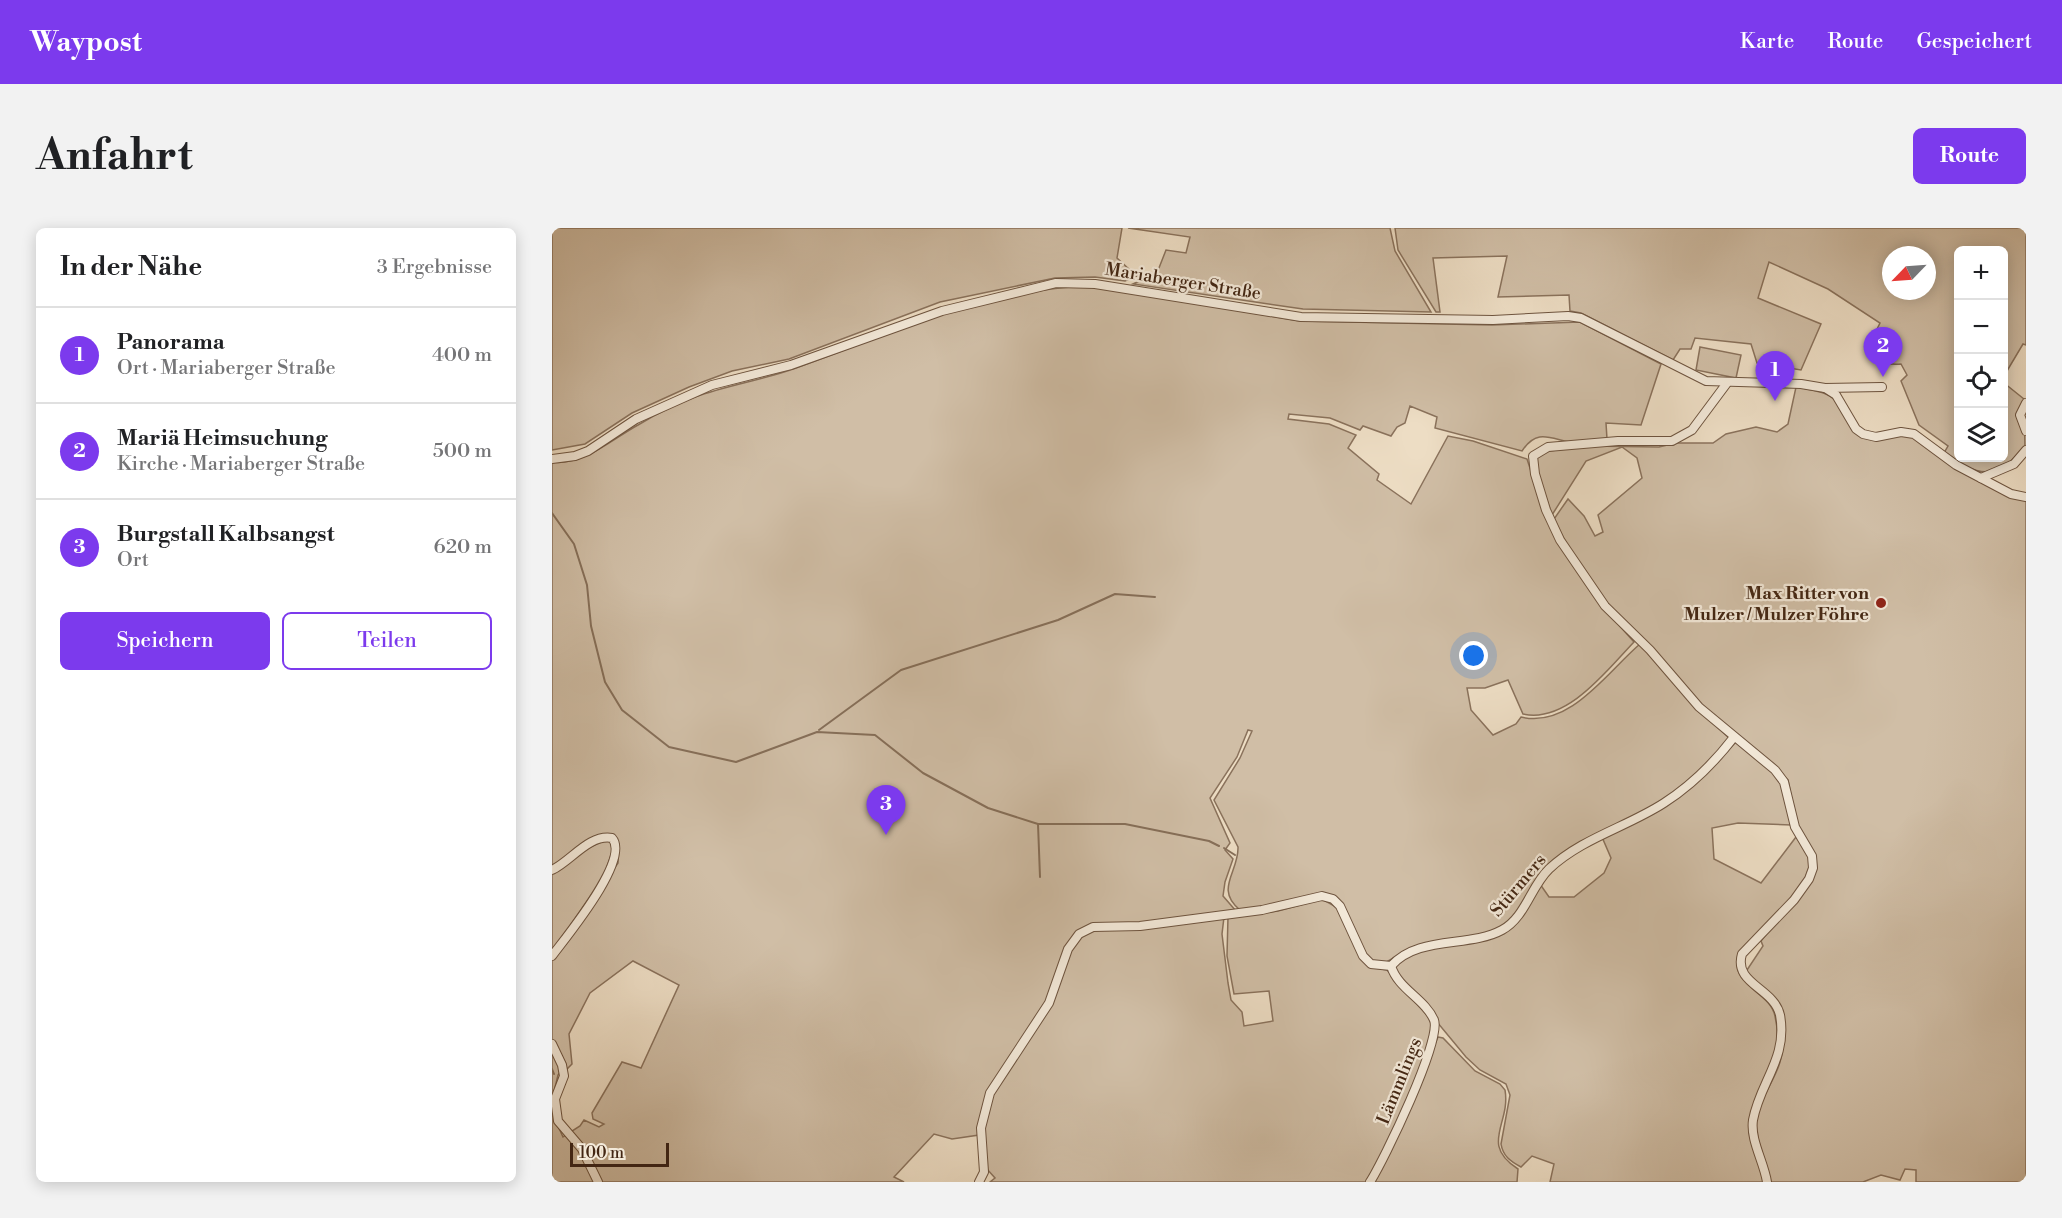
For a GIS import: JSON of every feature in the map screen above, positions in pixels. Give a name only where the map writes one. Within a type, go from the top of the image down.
[{"type":"street","name":"Mariaberger Straße","points":[[552,459],[568,458],[588,451],[636,420],[712,386],[791,365],[942,311],[1056,283],[1095,284],[1301,317],[1493,320],[1569,316],[1581,318],[1686,373],[1706,381],[1801,384],[1825,388],[1882,387]]},
{"type":"street","points":[[1727,383],[1692,430],[1672,441],[1618,441],[1548,447],[1533,456],[1534,474],[1546,510],[1577,567],[1605,606],[1650,650],[1699,707],[1775,770],[1784,782],[1795,827],[1814,862],[1805,886],[1742,954],[1740,963],[1743,974],[1773,999],[1780,1016],[1781,1041],[1778,1061],[1753,1123],[1754,1137],[1765,1165],[1767,1182]]},
{"type":"street","points":[[1825,388],[1836,395],[1856,429],[1863,434],[1876,437],[1901,432],[1914,434],[1956,465],[2011,494],[2026,497]]},
{"type":"street","points":[[2026,403],[2020,415],[2026,431]]},
{"type":"street","points":[[1981,478],[2014,464],[2026,450]]},
{"type":"street","name":"Stürmers","points":[[1391,966],[1398,958],[1429,947],[1500,932],[1514,920],[1547,871],[1559,860],[1575,849],[1663,804],[1711,766],[1735,738]]},
{"type":"street","points":[[552,870],[602,838],[612,838],[616,843],[616,851],[606,878],[552,956]]},
{"type":"street","points":[[979,1182],[984,1172],[981,1128],[990,1093],[1049,1003],[1068,949],[1079,934],[1093,927],[1140,926],[1262,910],[1322,896],[1333,899],[1341,906],[1363,956],[1371,964],[1391,966]]},
{"type":"street","name":"Lämmlings","points":[[1370,1182],[1393,1138],[1432,1046],[1436,1026],[1433,1017],[1396,977],[1391,966]]},
{"type":"street","points":[[552,1044],[562,1065],[564,1076],[555,1100],[554,1110],[558,1121],[582,1149],[598,1182]]},
{"type":"shaded area","points":[[552,228],[1122,228],[1117,258],[1130,270],[1142,274],[1125,281],[1095,277],[1055,278],[940,302],[789,359],[732,371],[689,387],[632,413],[585,444],[552,450]]},
{"type":"shaded area","points":[[1128,228],[1390,228],[1395,251],[1431,312],[1303,309],[1133,284],[1157,273],[1166,250],[1186,253],[1190,237]]},
{"type":"shaded area","points":[[1395,228],[2026,228],[2026,345],[2023,344],[2008,369],[2008,246],[1954,246],[1954,460],[1944,453],[1948,446],[1919,425],[1901,381],[1907,375],[1901,364],[1884,362],[1875,352],[1871,341],[1880,323],[1828,289],[1769,262],[1758,298],[1821,324],[1801,370],[1757,363],[1751,344],[1695,338],[1691,349],[1680,349],[1673,360],[1581,313],[1570,311],[1569,295],[1498,297],[1507,256],[1433,258],[1440,312],[1436,312],[1398,250]]},
{"type":"shaded area","points":[[1092,286],[1300,321],[1492,325],[1580,322],[1661,364],[1641,425],[1606,423],[1607,439],[1589,442],[1578,443],[1541,437],[1528,443],[1522,451],[1435,428],[1437,417],[1410,406],[1405,423],[1397,427],[1391,436],[1363,426],[1360,430],[1330,418],[1289,414],[1288,419],[1329,424],[1356,435],[1348,448],[1379,474],[1377,480],[1411,504],[1448,436],[1473,441],[1527,459],[1544,511],[1603,607],[1634,642],[1585,692],[1571,703],[1555,711],[1539,715],[1523,714],[1508,680],[1485,688],[1467,688],[1471,710],[1493,735],[1516,724],[1521,717],[1539,718],[1556,714],[1572,706],[1587,695],[1640,644],[1697,708],[1730,739],[1716,757],[1662,802],[1558,859],[1519,911],[1499,930],[1397,956],[1381,965],[1369,959],[1334,898],[1240,910],[1232,902],[1228,887],[1238,847],[1214,800],[1240,758],[1252,731],[1248,730],[1237,757],[1210,798],[1230,843],[1225,850],[1233,859],[1223,896],[1236,911],[1078,933],[1053,990],[988,1092],[979,1135],[952,1139],[934,1134],[894,1177],[904,1182],[552,1182],[552,1113],[563,1137],[580,1126],[584,1120],[599,1127],[604,1124],[593,1119],[592,1113],[622,1062],[641,1068],[679,985],[633,961],[590,993],[569,1034],[572,1064],[566,1070],[564,1067],[558,1075],[552,1100],[552,959],[618,863],[619,844],[612,836],[607,835],[552,869],[552,462],[564,462],[586,456],[652,417],[695,397],[784,372],[941,315],[1016,295]]},
{"type":"shaded area","points":[[1700,347],[1741,355],[1736,378],[1696,370]]},
{"type":"shaded area","points":[[2008,386],[2024,399],[2025,447],[2004,466],[1995,470],[1986,472],[1958,462],[2008,462]]},
{"type":"shaded area","points":[[1796,387],[1820,392],[1833,398],[1854,431],[1912,436],[1954,460],[1954,462],[1958,462],[2026,500],[2026,1182],[1916,1182],[1916,1170],[1905,1169],[1900,1180],[1881,1175],[1863,1182],[1770,1182],[1757,1137],[1756,1123],[1759,1107],[1782,1056],[1784,1015],[1745,973],[1763,946],[1761,941],[1816,868],[1797,826],[1788,780],[1701,704],[1606,604],[1578,566],[1554,519],[1568,499],[1584,516],[1595,536],[1603,532],[1598,515],[1642,478],[1637,458],[1622,447],[1586,461],[1552,515],[1538,474],[1536,457],[1549,451],[1589,446],[1659,447],[1676,443],[1713,443],[1726,434],[1756,427],[1777,432],[1788,424]]},
{"type":"shaded area","points":[[1736,742],[1772,771],[1781,783],[1791,825],[1738,823],[1712,828],[1714,859],[1761,883],[1796,837],[1806,849],[1811,862],[1803,884],[1738,958],[1737,967],[1740,975],[1772,1008],[1777,1030],[1775,1052],[1754,1110],[1764,1182],[1550,1182],[1554,1164],[1532,1156],[1521,1167],[1503,1152],[1501,1144],[1510,1095],[1506,1084],[1480,1070],[1466,1057],[1394,970],[1399,959],[1429,948],[1501,934],[1540,884],[1549,897],[1574,897],[1604,873],[1611,858],[1602,837],[1664,805],[1719,760]]},
{"type":"shaded area","points":[[606,840],[615,844],[603,878],[552,952],[552,872],[581,851]]},
{"type":"shaded area","points":[[1322,899],[1338,908],[1370,967],[1387,970],[1430,1019],[1433,1035],[1387,1148],[1367,1182],[990,1182],[995,1178],[986,1168],[983,1134],[991,1094],[1035,1028],[1073,943],[1093,929],[1224,917],[1222,934],[1231,1000],[1242,1012],[1244,1026],[1273,1021],[1269,991],[1234,994],[1227,956],[1228,917],[1278,911]]},
{"type":"shaded area","points":[[1438,1037],[1443,1038],[1475,1071],[1500,1084],[1505,1090],[1506,1102],[1498,1142],[1500,1151],[1506,1160],[1518,1169],[1517,1182],[1373,1182],[1391,1149]]},
{"type":"waterway","points":[[552,513],[574,544],[587,585],[591,626],[605,682],[622,710],[669,747],[736,762],[817,732],[875,735],[923,773],[988,808],[1038,824],[1125,824],[1209,841],[1219,846]]},
{"type":"waterway","points":[[819,730],[901,670],[1058,620],[1115,594],[1155,597]]},
{"type":"waterway","points":[[1038,824],[1040,877]]},
{"type":"waterway","points":[[1224,848],[1235,855]]},
{"type":"waterway","points":[[552,1069],[554,1074]]},
{"type":"place","name":"Mariä Heimsuchung","points":[[1883,377]]},
{"type":"place","name":"Panorama","points":[[1775,401]]},
{"type":"place","name":"Max Ritter von Mulzer / Mulzer Föhre","points":[[1881,603]]},
{"type":"place","name":"Burgstall Kalbsangst","points":[[886,835]]}]
